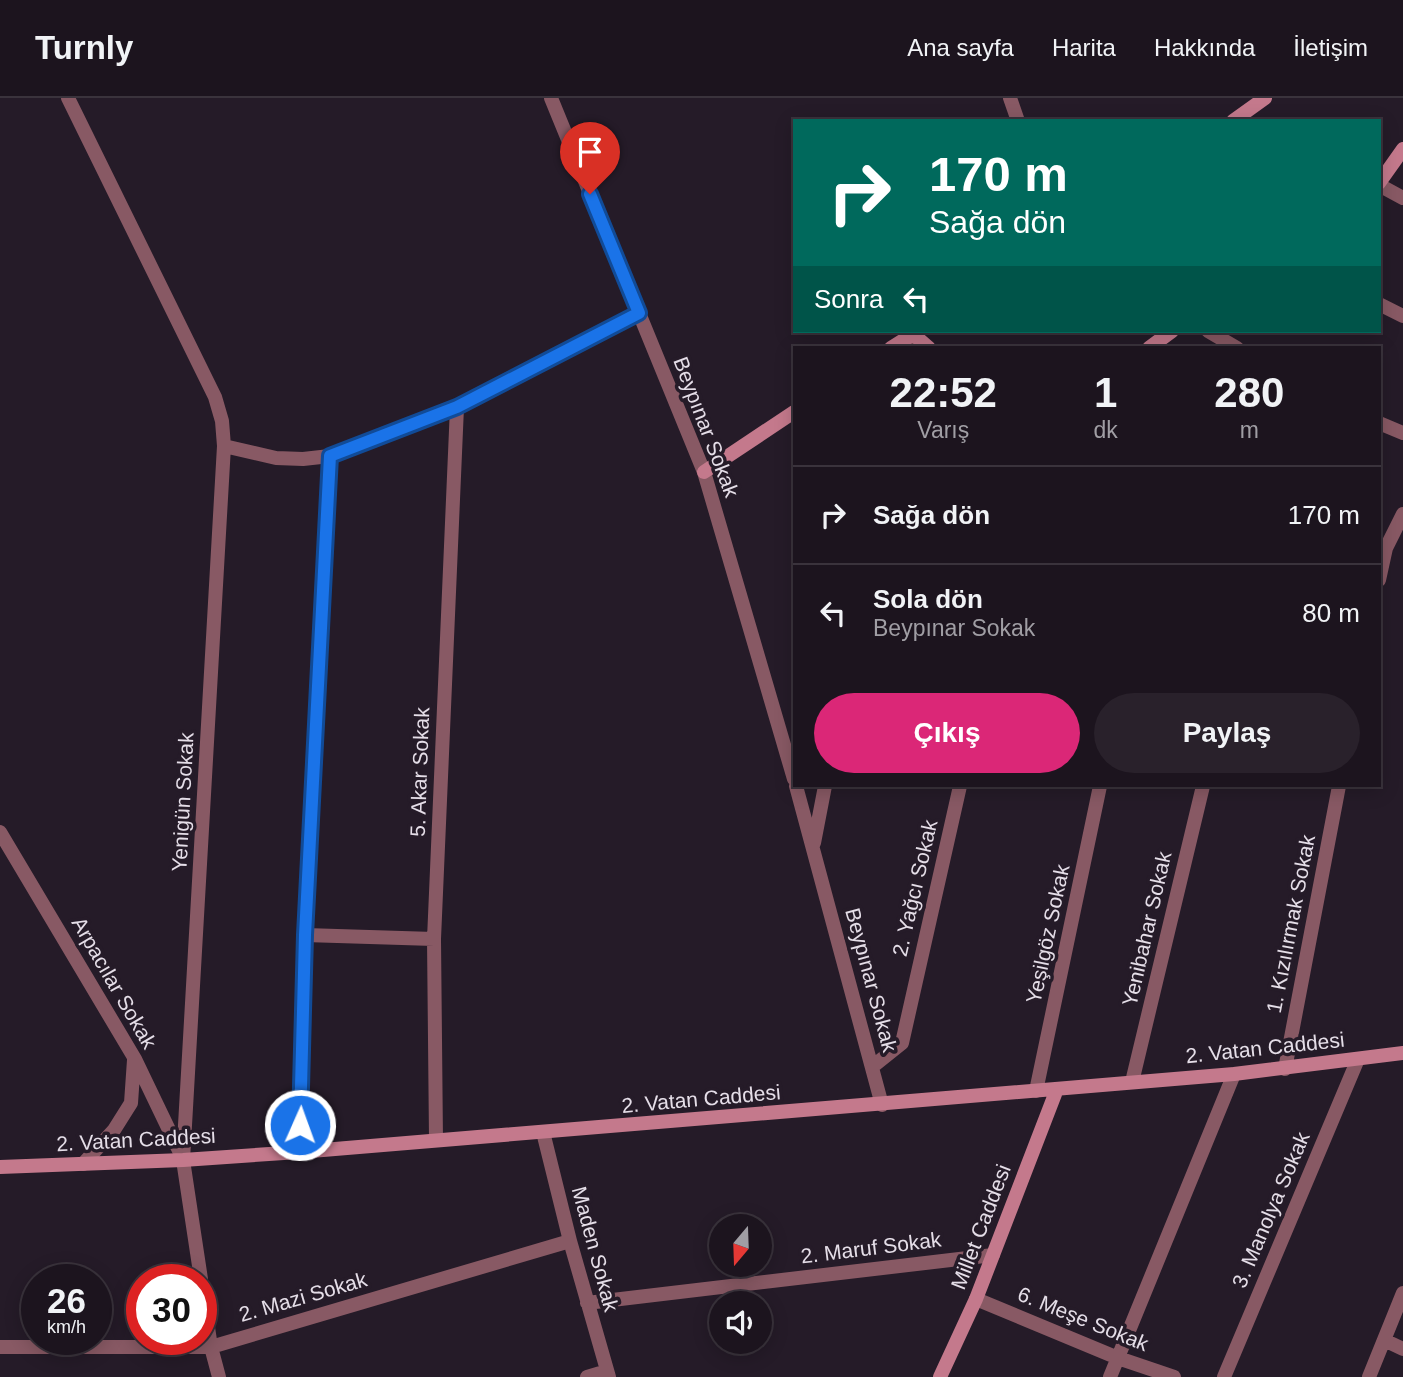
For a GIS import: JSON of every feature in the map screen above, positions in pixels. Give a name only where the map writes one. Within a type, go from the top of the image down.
[{"type":"main road","points":[[1236,119],[1265,98]]},
{"type":"main road","points":[[1381,181],[1403,149]]},
{"type":"main road","points":[[1152,346],[1169,333]]},
{"type":"main road","points":[[895,346],[913,338]]},
{"type":"main road","points":[[704,472],[793,413]]},
{"type":"main road","name":"2. Vatan Caddesi","points":[[0,1167],[183,1160],[299,1152],[1234,1074],[1403,1054]]},
{"type":"main road","name":"Millet Caddesi","points":[[940,1377],[976,1298],[1057,1089]]},
{"type":"street","name":"Yenigün Sokak","points":[[68,98],[215,397],[222,422],[224,446],[183,1160]]},
{"type":"street","name":"Beypınar Sokak","points":[[551,98],[704,472],[793,776]]},
{"type":"street","points":[[1010,98],[1017,119]]},
{"type":"street","points":[[1381,185],[1403,198]]},
{"type":"street","points":[[1381,305],[1403,316]]},
{"type":"street","points":[[224,446],[276,458],[330,456],[457,407],[639,313]]},
{"type":"street","points":[[1211,333],[1234,346]]},
{"type":"street","name":"5. Akar Sokak","points":[[436,1140],[434,939],[457,407]]},
{"type":"street","points":[[1381,424],[1403,433]]},
{"type":"street","points":[[299,1152],[305,935],[330,456]]},
{"type":"street","points":[[1381,571],[1386,548],[1403,514]]},
{"type":"street","name":"Beypınar Sokak","points":[[796,787],[882,1105]]},
{"type":"street","points":[[814,845],[825,787]]},
{"type":"street","name":"2. Yağcı Sokak","points":[[872,1068],[902,1043],[960,787]]},
{"type":"street","name":"Yeşilgöz Sokak","points":[[1037,1091],[1100,787]]},
{"type":"street","name":"Yenibahar Sokak","points":[[1132,1082],[1203,787]]},
{"type":"street","name":"1. Kızılırmak Sokak","points":[[1285,1069],[1339,787]]},
{"type":"street","name":"Arpacılar Sokak","points":[[0,832],[135,1059],[183,1160]]},
{"type":"street","points":[[305,935],[434,939]]},
{"type":"street","points":[[83,1164],[114,1130],[131,1103],[135,1059]]},
{"type":"street","name":"3. Manolya Sokak","points":[[1224,1377],[1358,1059]]},
{"type":"street","points":[[1110,1377],[1234,1074]]},
{"type":"street","name":"Maden Sokak","points":[[543,1132],[570,1241],[608,1374]]},
{"type":"street","points":[[183,1160],[199,1264]]},
{"type":"street","name":"2. Mazi Sokak","points":[[217,1344],[570,1241]]},
{"type":"street","name":"2. Maruf Sokak","points":[[587,1303],[993,1255]]},
{"type":"street","points":[[1369,1377],[1403,1293]]},
{"type":"street","name":"6. Meşe Sokak","points":[[976,1298],[1118,1358],[1174,1377]]},
{"type":"street","points":[[1384,1340],[1403,1349]]},
{"type":"street","name":"2. Mazi Sokak","points":[[0,1347],[126,1346]]},
{"type":"street","points":[[213,1355],[219,1377]]},
{"type":"street","points":[[587,1377],[608,1374]]},
{"type":"route","points":[[300,1125],[305,935],[330,456],[457,407],[639,313],[590,194]]}]
